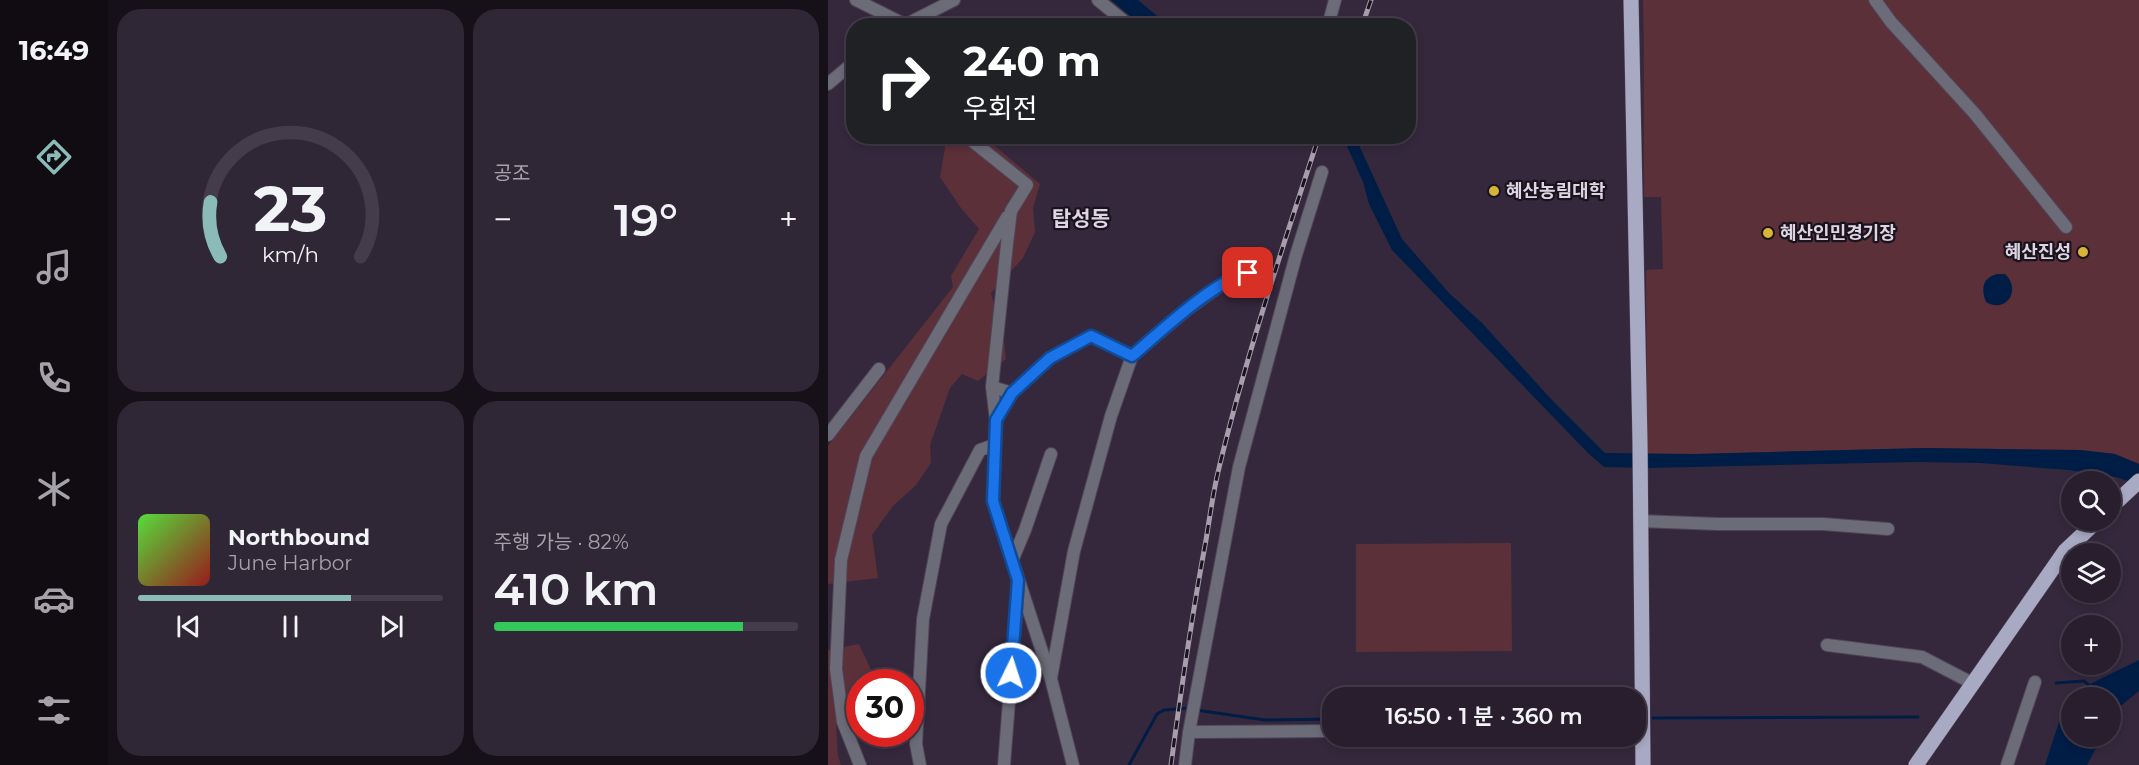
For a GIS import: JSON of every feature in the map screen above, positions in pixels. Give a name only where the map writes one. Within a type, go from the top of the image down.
[{"type":"main road","points":[[1631,0],[1640,442],[1638,687]]},
{"type":"main road","points":[[2121,498],[2136,484]]},
{"type":"main road","points":[[1916,765],[2065,551],[2086,531]]},
{"type":"main road","points":[[1640,747],[1643,765]]},
{"type":"street","points":[[856,0],[890,18]]},
{"type":"street","points":[[917,18],[954,0]]},
{"type":"street","points":[[1098,0],[1120,18]]},
{"type":"street","points":[[1330,18],[1335,0]]},
{"type":"street","points":[[1875,0],[1891,22],[1975,114],[2067,227]]},
{"type":"street","points":[[828,84],[846,69]]},
{"type":"street","points":[[860,765],[843,722],[836,669],[841,560],[866,456],[1027,185],[976,144]]},
{"type":"street","points":[[1185,765],[1193,709],[1239,467],[1296,255],[1322,172]]},
{"type":"street","points":[[1011,211],[992,387],[996,420],[993,501],[1051,679],[1073,765]]},
{"type":"street","points":[[1051,679],[1074,551],[1111,416],[1132,356],[1188,309],[1235,275],[1260,270]]},
{"type":"street","points":[[996,420],[1012,393],[1050,358],[1091,336],[1132,356]]},
{"type":"street","points":[[828,435],[879,369]]},
{"type":"street","points":[[992,387],[1012,393]]},
{"type":"street","points":[[920,765],[916,744],[923,619],[941,524],[980,450],[994,445]]},
{"type":"street","points":[[1012,561],[1051,454]]},
{"type":"street","points":[[1640,521],[1823,524],[1888,529]]},
{"type":"street","points":[[1004,765],[1018,580]]},
{"type":"street","points":[[1827,645],[1922,657],[1972,683]]},
{"type":"street","points":[[2007,765],[2035,682]]},
{"type":"street","points":[[1189,732],[1322,731]]},
{"type":"shaded area","points":[[1643,0],[2139,0],[2139,464],[2115,454],[2080,450],[1925,448],[1647,454],[1646,270],[1663,269],[1661,197],[1644,197]]},
{"type":"shaded area","points":[[946,144],[992,144],[1040,184],[1033,208],[1035,232],[1023,258],[991,293],[1004,340],[1006,359],[978,381],[962,374],[950,388],[930,445],[931,463],[916,485],[893,506],[872,535],[878,578],[828,584],[828,446],[953,287],[951,276],[979,229],[961,208],[940,177]]},
{"type":"shaded area","points":[[1511,543],[1512,651],[1356,652],[1356,544]]},
{"type":"shaded area","points":[[859,644],[871,669],[846,669],[846,716],[836,723],[838,756],[841,765],[828,765],[828,650]]},
{"type":"water","points":[[1111,0],[1138,0],[1160,18],[1133,18]]},
{"type":"water","points":[[1346,144],[1358,144],[1402,239],[1449,293],[1482,323],[1551,399],[1605,453],[1696,454],[1925,448],[2080,450],[2115,454],[2139,464],[2139,485],[2121,479],[2121,471],[2075,471],[1980,463],[1604,467],[1392,250],[1369,204],[1363,182]]},
{"type":"water","points":[[1997,274],[2005,274],[2010,280],[2012,293],[2005,303],[1993,305],[1986,302],[1983,288],[1988,278]]},
{"type":"water","points":[[2139,660],[2139,691],[2121,706],[2121,687],[2087,687],[2108,675],[2121,675],[2121,669]]},
{"type":"water","points":[[2061,718],[2061,747],[2097,747],[2087,765],[2045,765]]},
{"type":"waterway","points":[[2056,683],[2084,681],[2091,687]]},
{"type":"waterway","points":[[1129,765],[1157,714],[1164,710],[1189,708]]},
{"type":"waterway","points":[[1196,710],[1265,720],[1322,719]]},
{"type":"waterway","points":[[1653,718],[1918,717]]},
{"type":"railway","points":[[1365,18],[1371,0]]},
{"type":"railway","points":[[1171,765],[1191,624],[1219,468],[1253,343],[1316,144]]},
{"type":"place","name":"혜산농림대학","points":[[1494,191]]},
{"type":"place","name":"혜산인민경기장","points":[[1768,233]]},
{"type":"place","name":"혜산진성","points":[[2083,252]]},
{"type":"district","name":"탑성동","points":[[1081,219]]},
{"type":"route","points":[[1011,673],[1018,580],[993,501],[996,420],[1012,393],[1050,358],[1091,336],[1132,356],[1188,309],[1235,275],[1248,273]]}]
